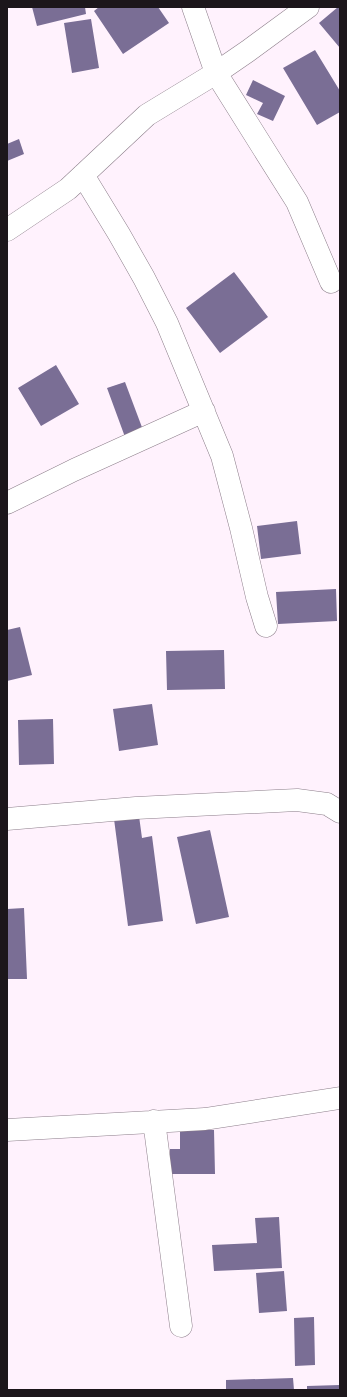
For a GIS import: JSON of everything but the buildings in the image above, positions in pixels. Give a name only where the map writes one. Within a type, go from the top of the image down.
[{"type":"street","points":[[193,7],[216,73],[297,202],[331,282]]},
{"type":"street","points":[[7,230],[68,189],[147,115],[248,52],[308,7]]},
{"type":"street","points":[[83,175],[148,284],[167,323],[222,456],[242,528],[257,597],[266,626]]},
{"type":"street","points":[[7,503],[74,470],[204,412]]},
{"type":"street","points":[[7,819],[136,808],[297,800],[327,804],[340,812]]},
{"type":"street","points":[[7,1130],[205,1119],[340,1098]]},
{"type":"street","points":[[154,1122],[181,1326]]}]
